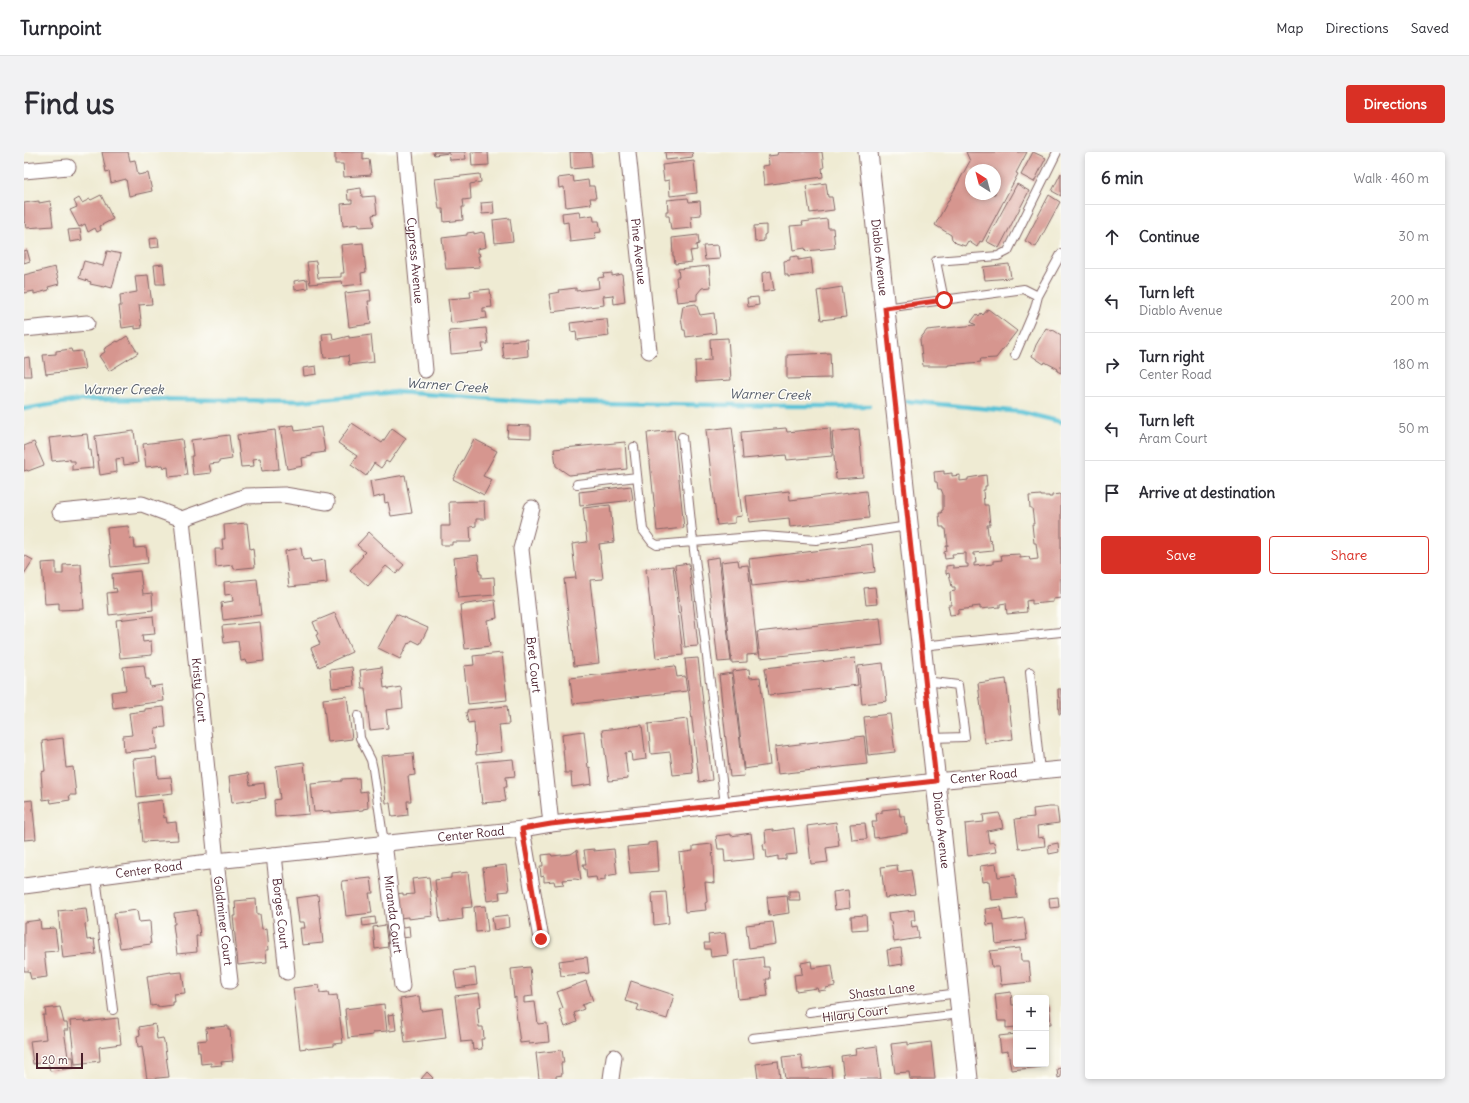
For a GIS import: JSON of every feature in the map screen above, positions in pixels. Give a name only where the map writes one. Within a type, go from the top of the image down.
[{"type":"street","name":"Cypress Avenue","points":[[405,152],[426,370]]},
{"type":"street","name":"Pine Avenue","points":[[628,152],[649,351]]},
{"type":"street","name":"Diablo Avenue","points":[[868,152],[968,1079]]},
{"type":"street","points":[[24,171],[68,167]]},
{"type":"street","points":[[24,329],[87,323]]},
{"type":"street","points":[[60,512],[142,504],[182,519],[246,496],[284,495],[327,502]]},
{"type":"street","name":"Bret Court","points":[[532,508],[521,549],[551,824]]},
{"type":"street","name":"Kristy Court","points":[[182,519],[216,861]]},
{"type":"street","name":"Center Road","points":[[24,886],[216,861],[522,829],[551,824],[936,781],[1061,769]]},
{"type":"street","points":[[522,829],[541,939]]},
{"type":"street","name":"Miranda Court","points":[[384,843],[402,986]]},
{"type":"street","name":"Borges Court","points":[[274,855],[287,972]]},
{"type":"street","name":"Goldminer Court","points":[[216,861],[230,981]]},
{"type":"street","points":[[611,1079],[614,1057]]},
{"type":"lane","points":[[944,300],[936,261],[998,256],[1008,251],[1057,152]]},
{"type":"lane","points":[[1015,355],[1035,308],[1038,296],[1061,254]]},
{"type":"lane","points":[[885,308],[1024,289],[1038,296]]},
{"type":"lane","points":[[682,437],[693,542],[725,804]]},
{"type":"lane","points":[[634,447],[644,530],[652,542],[658,545],[764,536],[816,540],[908,526]]},
{"type":"lane","points":[[577,484],[637,477]]},
{"type":"lane","points":[[921,646],[1061,632]]},
{"type":"lane","points":[[1030,672],[1040,771]]},
{"type":"lane","points":[[925,681],[958,685],[965,737],[931,738]]},
{"type":"lane","points":[[358,716],[360,738],[371,760],[373,769],[384,843]]},
{"type":"lane","points":[[96,877],[114,1010]]},
{"type":"lane","name":"Shasta Lane","points":[[809,1012],[959,993]]},
{"type":"lane","name":"Hilary Court","points":[[752,1038],[961,1014]]},
{"type":"building","points":[[102,152],[128,152],[130,161],[135,160],[138,175],[148,173],[152,191],[129,196],[126,179],[111,183],[109,171],[106,172]]},
{"type":"building","points":[[335,152],[363,152],[363,160],[369,159],[371,175],[344,177],[343,164],[335,164]]},
{"type":"building","points":[[433,152],[465,152],[466,159],[450,160],[449,153],[434,155]]},
{"type":"building","points":[[471,152],[488,152],[489,165],[472,166]]},
{"type":"building","points":[[570,152],[591,152],[592,167],[571,169]]},
{"type":"building","points":[[665,152],[692,152],[693,157],[666,160]]},
{"type":"building","points":[[778,152],[822,152],[824,168],[822,168],[823,177],[764,185],[762,166],[769,165],[768,156],[777,155]]},
{"type":"building","points":[[966,152],[1027,152],[1016,173],[1018,174],[982,242],[980,241],[977,247],[968,241],[965,246],[956,243],[952,239],[951,235],[935,225],[965,170],[965,200],[1001,200],[1001,164],[968,164],[970,161]]},
{"type":"building","points":[[1033,152],[1046,158],[1034,182],[1021,175]]},
{"type":"building","points":[[694,161],[697,193],[670,196],[669,180],[664,181],[662,165]]},
{"type":"building","points":[[1061,173],[1061,196],[1052,191]]},
{"type":"building","points":[[480,174],[481,182],[470,184],[471,199],[463,200],[463,220],[444,222],[443,209],[439,209],[435,179]]},
{"type":"building","points":[[573,176],[574,182],[588,180],[589,186],[594,186],[596,198],[590,198],[591,204],[566,207],[564,187],[559,188],[558,178]]},
{"type":"building","points":[[826,183],[828,197],[832,197],[834,210],[810,213],[806,186]]},
{"type":"building","points":[[1017,184],[1029,191],[999,248],[986,241]]},
{"type":"building","points":[[361,188],[362,197],[375,196],[377,214],[372,215],[374,226],[359,227],[359,224],[343,226],[341,204],[352,203],[352,200],[348,200],[347,190]]},
{"type":"building","points":[[101,195],[113,219],[100,226],[101,230],[97,232],[95,228],[88,232],[85,224],[79,227],[70,210],[77,207],[74,201],[79,198],[82,203]]},
{"type":"building","points":[[1049,195],[1060,202],[1036,247],[1025,241]]},
{"type":"building","points":[[688,198],[689,202],[700,201],[701,215],[691,216],[692,228],[671,230],[669,216],[666,216],[666,211],[668,211],[667,200]]},
{"type":"building","points":[[39,201],[39,203],[50,201],[53,226],[26,228],[25,222],[24,223],[24,203]]},
{"type":"building","points":[[493,202],[494,213],[482,214],[481,203]]},
{"type":"building","points":[[579,211],[580,217],[593,215],[594,221],[599,221],[601,232],[595,233],[596,239],[570,242],[568,222],[563,223],[562,213]]},
{"type":"building","points":[[510,218],[513,241],[495,243],[493,220]]},
{"type":"building","points":[[827,219],[828,228],[833,228],[835,248],[806,251],[805,248],[793,250],[790,226],[803,225],[802,222]]},
{"type":"building","points":[[766,225],[764,241],[755,242],[754,226]]},
{"type":"building","points":[[80,229],[82,240],[70,242],[68,230]]},
{"type":"building","points":[[474,232],[474,234],[484,233],[486,247],[477,249],[477,253],[479,253],[480,256],[478,256],[480,267],[446,269],[442,238],[467,235],[467,233]]},
{"type":"building","points":[[698,235],[699,244],[696,245],[697,250],[690,251],[692,262],[675,264],[672,238]]},
{"type":"building","points":[[158,238],[159,247],[150,248],[149,239]]},
{"type":"building","points":[[363,243],[366,272],[361,273],[362,284],[343,286],[342,281],[310,284],[307,262],[316,261],[318,278],[341,277],[341,273],[344,273],[341,245]]},
{"type":"building","points":[[718,245],[720,259],[705,260],[703,246]]},
{"type":"building","points":[[27,250],[30,261],[24,263],[24,251]]},
{"type":"building","points":[[107,251],[121,254],[112,288],[90,284],[91,282],[79,278],[84,261],[103,266]]},
{"type":"building","points":[[798,256],[798,260],[811,258],[813,274],[788,277],[788,275],[785,275],[784,261],[790,260],[790,257]]},
{"type":"building","points":[[163,264],[165,284],[156,284],[154,265]]},
{"type":"building","points":[[1009,264],[1011,278],[985,280],[983,267]]},
{"type":"building","points":[[709,266],[711,287],[702,288],[697,294],[697,300],[677,302],[675,287],[677,286],[676,277],[679,277],[678,269]]},
{"type":"building","points":[[55,267],[59,284],[48,287],[49,290],[34,294],[34,291],[24,293],[24,275]]},
{"type":"building","points":[[771,271],[774,290],[763,292],[762,273]]},
{"type":"building","points":[[612,273],[612,276],[622,274],[625,302],[614,304],[613,295],[603,296],[604,305],[552,312],[549,294],[560,292],[559,290],[576,288],[576,291],[599,288],[598,278],[604,277],[603,274]]},
{"type":"building","points":[[148,275],[152,304],[139,305],[142,328],[135,329],[135,326],[122,328],[119,306],[121,306],[120,295],[137,292],[135,276]]},
{"type":"building","points":[[307,279],[308,288],[295,290],[294,281]]},
{"type":"building","points":[[842,287],[846,317],[821,320],[817,291]]},
{"type":"building","points":[[490,289],[492,307],[483,308],[483,312],[486,312],[487,318],[451,323],[448,299],[471,297],[470,291]]},
{"type":"building","points":[[370,290],[371,301],[368,301],[371,324],[349,327],[345,293]]},
{"type":"building","points":[[758,297],[759,305],[748,307],[747,298]]},
{"type":"building","points":[[696,304],[700,315],[714,313],[716,333],[686,337],[681,318],[683,306]]},
{"type":"building","points":[[988,309],[1017,331],[996,358],[980,359],[981,362],[948,366],[923,366],[920,339],[927,330],[976,325],[971,322],[977,314],[979,316],[981,313],[983,315]]},
{"type":"building","points":[[607,319],[609,336],[577,340],[576,331],[571,332],[570,323]]},
{"type":"building","points":[[486,328],[488,344],[482,344],[483,351],[451,354],[449,331]]},
{"type":"building","points":[[1046,328],[1061,335],[1061,373],[1057,371],[1058,369],[1045,362],[1044,364],[1032,356],[1036,345]]},
{"type":"building","points":[[332,333],[333,340],[349,336],[349,338],[371,335],[374,362],[349,365],[348,355],[324,358],[322,334]]},
{"type":"building","points":[[127,336],[138,353],[109,371],[99,356],[105,352],[104,349]]},
{"type":"building","points":[[728,338],[731,380],[696,382],[695,361],[711,360],[710,339]]},
{"type":"building","points":[[527,339],[528,356],[504,359],[502,342]]},
{"type":"building","points":[[71,349],[72,352],[82,351],[85,369],[46,374],[43,355],[56,354],[56,351]]},
{"type":"building","points":[[830,353],[831,378],[787,379],[787,355]]},
{"type":"building","points":[[29,357],[31,376],[24,376],[24,358]]},
{"type":"building","points":[[316,366],[317,374],[304,376],[303,368]]},
{"type":"building","points":[[352,423],[382,443],[392,428],[406,438],[389,463],[386,461],[381,468],[374,463],[366,476],[351,465],[357,456],[338,443]]},
{"type":"building","points":[[294,425],[295,431],[321,427],[325,452],[312,454],[312,456],[302,458],[303,466],[287,469],[280,427]]},
{"type":"building","points":[[508,425],[531,426],[531,438],[507,437]]},
{"type":"building","points":[[732,427],[742,516],[735,517],[735,523],[717,525],[706,430]]},
{"type":"building","points":[[786,428],[787,432],[830,428],[832,456],[787,460],[786,455],[743,459],[741,432]]},
{"type":"building","points":[[859,429],[863,477],[836,479],[832,432]]},
{"type":"building","points":[[275,430],[279,469],[262,471],[260,458],[253,459],[254,466],[241,467],[237,435]]},
{"type":"building","points":[[674,430],[684,528],[657,531],[647,433]]},
{"type":"building","points":[[134,431],[138,463],[124,465],[123,458],[116,459],[117,472],[100,475],[95,436]]},
{"type":"building","points":[[87,434],[93,468],[72,470],[72,465],[75,464],[75,461],[70,461],[70,459],[52,461],[49,438]]},
{"type":"building","points":[[229,435],[232,459],[209,464],[211,473],[193,475],[191,440]]},
{"type":"building","points":[[182,439],[187,475],[169,477],[168,467],[164,468],[163,465],[146,467],[143,444]]},
{"type":"building","points":[[474,439],[497,451],[483,476],[492,480],[484,495],[453,479]]},
{"type":"building","points":[[34,442],[44,465],[24,471],[24,446]]},
{"type":"building","points":[[625,442],[627,469],[569,475],[556,466],[554,449]]},
{"type":"building","points":[[944,471],[944,474],[952,473],[952,476],[960,475],[960,481],[986,475],[987,486],[985,486],[985,490],[983,490],[984,505],[988,505],[990,525],[987,525],[989,541],[990,540],[992,543],[993,551],[973,553],[973,555],[975,555],[976,563],[974,563],[974,566],[993,564],[993,561],[1002,560],[1001,555],[1020,554],[1020,558],[1029,557],[1030,560],[1038,559],[1036,543],[1034,543],[1032,524],[1034,524],[1029,496],[1041,495],[1052,497],[1052,495],[1060,494],[1061,598],[1053,599],[1053,602],[1032,604],[1032,600],[1026,601],[1027,612],[1007,614],[1006,603],[1000,604],[1000,607],[980,609],[980,606],[958,610],[958,614],[950,615],[948,605],[951,605],[950,592],[955,591],[955,587],[952,587],[949,573],[946,574],[946,566],[953,565],[953,568],[968,567],[968,564],[966,564],[966,553],[952,554],[953,558],[945,559],[944,552],[947,551],[946,546],[948,546],[946,529],[944,529],[944,527],[940,527],[939,513],[942,513],[941,511],[943,510],[943,494],[941,489],[938,489],[937,482],[935,482],[934,472]]},
{"type":"building","points":[[405,475],[412,513],[391,516],[388,502],[385,503],[384,495],[373,498],[370,481]]},
{"type":"building","points":[[631,486],[633,500],[580,506],[579,492]]},
{"type":"building","points":[[789,491],[790,500],[866,491],[869,518],[790,527],[789,518],[749,522],[746,496]]},
{"type":"building","points":[[484,501],[485,519],[476,519],[476,526],[470,527],[471,542],[452,542],[452,545],[441,545],[441,526],[450,526],[449,502]]},
{"type":"building","points":[[610,505],[614,542],[599,544],[603,579],[590,580],[599,663],[574,666],[564,579],[576,578],[572,544],[587,542],[583,508]]},
{"type":"building","points":[[247,523],[250,549],[253,548],[255,567],[234,569],[233,565],[216,567],[215,549],[223,549],[222,539],[225,539],[224,525]]},
{"type":"building","points":[[128,526],[130,539],[134,539],[135,548],[146,547],[148,563],[111,567],[107,528]]},
{"type":"building","points":[[369,532],[383,545],[382,546],[404,565],[396,574],[386,566],[368,586],[350,570],[365,552],[357,545]]},
{"type":"building","points":[[872,544],[875,572],[752,586],[749,559]]},
{"type":"building","points":[[301,548],[303,560],[310,559],[311,562],[325,560],[327,583],[289,587],[285,551]]},
{"type":"building","points":[[24,555],[33,560],[24,574]]},
{"type":"building","points":[[478,555],[480,574],[482,574],[482,578],[494,577],[495,595],[458,598],[454,558]]},
{"type":"building","points":[[719,557],[731,661],[718,662],[706,559]]},
{"type":"building","points":[[738,560],[739,566],[748,565],[758,654],[747,655],[747,662],[732,663],[721,562]]},
{"type":"building","points":[[56,562],[56,574],[63,574],[63,565],[81,564],[84,609],[59,610],[59,603],[45,604],[42,563]]},
{"type":"building","points":[[689,563],[698,646],[685,647],[675,565]]},
{"type":"building","points":[[673,566],[683,655],[656,658],[646,569]]},
{"type":"building","points":[[140,571],[143,594],[152,593],[153,610],[109,615],[107,593],[117,592],[116,588],[113,589],[112,574]]},
{"type":"building","points":[[257,579],[261,615],[223,620],[221,603],[233,601],[232,594],[225,595],[224,582]]},
{"type":"building","points":[[875,587],[877,604],[866,605],[864,588]]},
{"type":"building","points":[[495,600],[497,618],[487,620],[490,646],[465,649],[460,605]]},
{"type":"building","points":[[335,613],[352,652],[319,667],[311,648],[320,644],[313,622]]},
{"type":"building","points":[[396,614],[428,628],[420,644],[412,640],[409,644],[408,643],[400,659],[378,648]]},
{"type":"building","points":[[153,616],[155,634],[142,635],[143,642],[151,641],[152,655],[120,658],[116,620]]},
{"type":"building","points":[[880,618],[883,645],[760,658],[757,632]]},
{"type":"building","points":[[260,622],[264,661],[247,663],[246,660],[241,661],[238,641],[224,643],[222,626]]},
{"type":"building","points":[[502,653],[507,700],[468,704],[464,666],[474,665],[473,656]]},
{"type":"building","points":[[698,658],[712,780],[699,782],[685,659]]},
{"type":"building","points":[[855,658],[858,685],[769,695],[765,668]]},
{"type":"building","points":[[883,663],[887,701],[862,704],[858,666]]},
{"type":"building","points":[[144,665],[146,679],[149,679],[150,687],[162,685],[164,701],[113,708],[111,692],[126,690],[123,667]]},
{"type":"building","points":[[675,666],[677,677],[685,676],[687,691],[573,704],[570,678]]},
{"type":"building","points":[[352,667],[354,686],[332,688],[330,670]]},
{"type":"building","points":[[382,667],[384,688],[388,687],[388,689],[401,687],[403,708],[386,710],[388,728],[370,730],[365,688],[362,688],[360,670]]},
{"type":"building","points":[[749,669],[750,678],[760,677],[770,765],[744,769],[733,671]]},
{"type":"building","points":[[732,673],[744,776],[730,777],[719,675]]},
{"type":"building","points":[[1006,679],[1013,739],[985,743],[978,683]]},
{"type":"building","points":[[1058,689],[1061,689],[1061,714],[1059,714]]},
{"type":"building","points":[[347,696],[352,739],[328,742],[323,699]]},
{"type":"building","points":[[507,706],[509,724],[499,725],[502,752],[476,755],[474,722],[468,723],[467,710]]},
{"type":"building","points":[[164,707],[166,727],[155,728],[157,749],[124,752],[123,736],[132,735],[129,713],[145,711],[145,709]]},
{"type":"building","points":[[890,714],[895,752],[868,755],[864,717]]},
{"type":"building","points":[[687,719],[693,773],[673,775],[670,752],[651,754],[648,724]]},
{"type":"building","points":[[642,725],[646,759],[632,761],[631,752],[625,753],[628,779],[609,781],[602,730]]},
{"type":"building","points":[[584,731],[588,768],[590,767],[592,784],[572,787],[571,773],[565,773],[562,734]]},
{"type":"building","points":[[864,736],[867,764],[778,774],[775,747]]},
{"type":"building","points":[[63,738],[66,768],[73,767],[76,795],[69,795],[70,800],[51,803],[50,799],[43,800],[41,772],[45,771],[42,741]]},
{"type":"building","points":[[413,753],[415,775],[408,776],[411,801],[407,801],[408,815],[392,817],[390,803],[386,803],[381,756]]},
{"type":"building","points":[[156,757],[158,778],[171,777],[173,793],[137,797],[133,759]]},
{"type":"building","points":[[513,759],[515,776],[506,777],[507,787],[504,787],[506,801],[482,803],[477,762]]},
{"type":"building","points":[[304,762],[309,814],[275,817],[274,800],[280,799],[276,766]]},
{"type":"building","points":[[248,773],[250,785],[264,783],[266,798],[232,803],[229,776]]},
{"type":"building","points":[[359,778],[360,792],[367,791],[368,808],[363,810],[331,813],[331,811],[314,812],[311,784]]},
{"type":"building","points":[[32,800],[36,839],[24,840],[24,801]]},
{"type":"building","points":[[162,800],[164,818],[166,817],[167,823],[176,822],[178,840],[143,842],[139,803]]},
{"type":"building","points":[[1057,807],[1059,823],[1037,826],[1038,838],[1044,837],[1045,846],[1019,849],[1015,819],[1034,817],[1033,809]]},
{"type":"building","points":[[899,808],[900,816],[904,816],[905,824],[907,825],[907,833],[874,838],[872,822],[877,822],[876,814],[882,813],[882,810]]},
{"type":"building","points":[[999,813],[1003,828],[987,831],[989,843],[994,842],[996,852],[968,856],[965,824],[984,822],[983,815]]},
{"type":"building","points":[[836,822],[839,846],[826,848],[828,862],[811,864],[807,826]]},
{"type":"building","points":[[865,823],[867,839],[852,840],[850,824]]},
{"type":"building","points":[[794,828],[797,854],[786,855],[786,859],[778,860],[778,856],[767,858],[766,850],[764,850],[763,844],[766,843],[765,830],[773,829],[773,831]]},
{"type":"building","points":[[751,833],[754,859],[725,862],[724,849],[718,849],[716,836],[731,834],[731,836]]},
{"type":"building","points":[[657,842],[659,871],[630,873],[627,847],[648,845],[648,843]]},
{"type":"building","points":[[1058,843],[1059,852],[1049,854],[1048,845]]},
{"type":"building","points":[[712,844],[714,883],[705,882],[707,902],[705,903],[706,910],[685,912],[679,853],[693,851],[693,846]]},
{"type":"building","points":[[594,849],[594,851],[614,849],[617,874],[605,876],[605,880],[597,881],[596,877],[587,878],[586,869],[584,869],[583,864],[586,864],[584,850]]},
{"type":"building","points":[[577,850],[581,880],[563,880],[564,884],[555,885],[554,881],[544,882],[544,876],[541,877],[540,866],[543,866],[542,855],[551,854],[552,856],[571,854]]},
{"type":"building","points":[[996,864],[998,877],[1015,875],[1017,898],[991,900],[989,881],[982,882],[980,866]]},
{"type":"building","points":[[506,865],[509,891],[499,892],[500,899],[487,901],[483,868]]},
{"type":"building","points":[[897,865],[898,872],[911,870],[915,894],[885,898],[881,867]]},
{"type":"building","points":[[468,872],[472,907],[462,908],[463,919],[440,922],[435,880],[451,878],[451,874]]},
{"type":"building","points":[[429,877],[433,916],[408,919],[408,917],[399,918],[396,894],[414,894],[412,879]]},
{"type":"building","points":[[371,878],[373,893],[369,893],[372,913],[346,916],[342,881]]},
{"type":"building","points":[[848,890],[850,908],[835,910],[833,892]]},
{"type":"building","points":[[789,891],[799,891],[800,900],[789,900]]},
{"type":"building","points":[[666,892],[669,923],[654,925],[652,893]]},
{"type":"building","points":[[318,895],[323,943],[302,945],[300,928],[305,928],[304,922],[299,922],[296,898]]},
{"type":"building","points":[[787,895],[789,913],[769,916],[767,897]]},
{"type":"building","points":[[1058,897],[1059,907],[1050,908],[1049,898]]},
{"type":"building","points":[[256,899],[257,914],[260,914],[262,929],[267,928],[269,950],[266,950],[267,962],[238,965],[233,916],[236,916],[235,901]]},
{"type":"building","points":[[485,906],[488,931],[476,932],[474,907]]},
{"type":"building","points":[[1001,907],[1003,921],[1024,918],[1027,940],[996,944],[994,924],[987,925],[985,909]]},
{"type":"building","points":[[86,908],[88,923],[85,924],[87,940],[94,939],[96,954],[63,958],[58,911]]},
{"type":"building","points":[[137,910],[139,922],[150,921],[151,944],[120,948],[114,913]]},
{"type":"building","points":[[197,910],[200,936],[196,936],[197,952],[177,954],[173,924],[175,924],[174,913]]},
{"type":"building","points":[[914,910],[915,920],[911,920],[912,927],[917,926],[919,938],[894,942],[891,921],[889,921],[888,913]]},
{"type":"building","points":[[508,915],[509,927],[494,930],[492,917]]},
{"type":"building","points":[[866,915],[867,929],[852,930],[851,916]]},
{"type":"building","points":[[375,917],[376,924],[363,926],[362,919]]},
{"type":"building","points":[[40,920],[41,929],[55,928],[58,951],[44,952],[47,977],[31,979],[29,971],[24,971],[24,922]]},
{"type":"building","points":[[773,922],[776,944],[749,948],[746,925]]},
{"type":"building","points":[[385,925],[388,947],[375,949],[373,927]]},
{"type":"building","points":[[409,926],[410,937],[402,938],[400,928]]},
{"type":"building","points":[[725,933],[728,955],[711,957],[710,949],[705,949],[704,943],[709,943],[708,935]]},
{"type":"building","points":[[901,948],[903,964],[889,966],[887,950]]},
{"type":"building","points":[[1020,948],[1021,961],[1029,961],[1031,982],[1001,985],[999,967],[992,967],[990,951]]},
{"type":"building","points":[[587,957],[589,973],[561,976],[559,961]]},
{"type":"building","points":[[763,957],[764,967],[769,967],[770,979],[766,979],[768,996],[738,999],[734,961]]},
{"type":"building","points":[[811,961],[812,968],[832,965],[835,986],[826,988],[826,990],[818,991],[817,988],[796,991],[794,975],[802,974],[801,963]]},
{"type":"building","points":[[530,967],[533,996],[524,997],[524,1003],[535,1002],[538,1024],[547,1023],[549,1042],[529,1044],[529,1042],[520,1043],[515,1005],[516,997],[514,998],[511,969]]},
{"type":"building","points":[[475,968],[477,985],[457,988],[454,971]]},
{"type":"building","points":[[171,972],[182,972],[185,993],[174,994],[175,1002],[173,1002],[173,1005],[158,1007],[158,1005],[151,1006],[147,976]]},
{"type":"building","points":[[586,981],[593,1001],[582,1005],[584,1009],[574,1013],[577,1022],[565,1027],[559,1010],[563,1008],[557,992]]},
{"type":"building","points":[[631,981],[674,995],[667,1019],[637,1010],[639,1005],[625,1001]]},
{"type":"building","points":[[319,985],[320,993],[328,992],[329,996],[337,995],[343,1043],[333,1044],[333,1046],[300,1049],[293,988]]},
{"type":"building","points":[[1011,992],[1013,1005],[1013,1027],[1006,1028],[1006,1021],[998,1021],[995,994]]},
{"type":"building","points":[[479,993],[481,1006],[477,1007],[479,1027],[483,1027],[484,1039],[481,1039],[482,1049],[473,1050],[472,1041],[461,1042],[455,996]]},
{"type":"building","points":[[419,996],[421,1011],[442,1008],[446,1038],[405,1043],[400,999]]},
{"type":"building","points":[[384,1004],[387,1031],[373,1032],[373,1035],[348,1038],[345,1009]]},
{"type":"building","points":[[1049,1005],[1051,1024],[1049,1024]]},
{"type":"building","points":[[60,1007],[64,1023],[67,1023],[68,1030],[64,1030],[68,1057],[73,1057],[74,1068],[50,1071],[48,1062],[33,1064],[30,1041],[46,1039],[43,1015],[46,1015],[45,1009]]},
{"type":"building","points":[[394,1014],[396,1030],[390,1031],[388,1015]]},
{"type":"building","points":[[118,1018],[121,1044],[99,1047],[100,1061],[75,1064],[70,1021],[85,1020],[85,1022]]},
{"type":"building","points":[[155,1024],[157,1039],[163,1038],[164,1041],[169,1077],[147,1079],[142,1046],[138,1047],[137,1036],[140,1035],[139,1027]]},
{"type":"building","points":[[228,1026],[228,1030],[230,1030],[233,1061],[221,1062],[222,1065],[211,1066],[211,1063],[201,1064],[197,1041],[207,1040],[206,1028]]},
{"type":"building","points":[[1013,1034],[1013,1067],[1041,1067],[1011,1070],[1008,1051],[1001,1052],[999,1036]]},
{"type":"building","points":[[908,1042],[908,1045],[931,1042],[935,1079],[910,1079],[909,1072],[895,1073],[891,1044]]},
{"type":"building","points":[[877,1046],[881,1079],[844,1079],[841,1056],[856,1054],[855,1049]]},
{"type":"building","points":[[562,1050],[564,1063],[561,1063],[562,1075],[556,1076],[556,1079],[539,1079],[536,1053]]},
{"type":"building","points":[[801,1055],[803,1070],[831,1066],[832,1079],[785,1079],[782,1057]]},
{"type":"building","points":[[778,1061],[780,1079],[758,1079],[756,1064]]},
{"type":"building","points":[[1061,1068],[1061,1077],[1058,1078],[1057,1069]]},
{"type":"building","points":[[427,1072],[433,1078],[421,1079]]},
{"type":"waterway","name":"Warner Creek","points":[[24,409],[80,400],[155,399],[300,401],[396,392],[537,402],[869,406]]},
{"type":"waterway","name":"Warner Creek","points":[[907,401],[1021,412],[1061,422]]},
{"type":"route","points":[[541,939],[522,829],[551,824],[936,781],[885,308],[944,300]]}]
